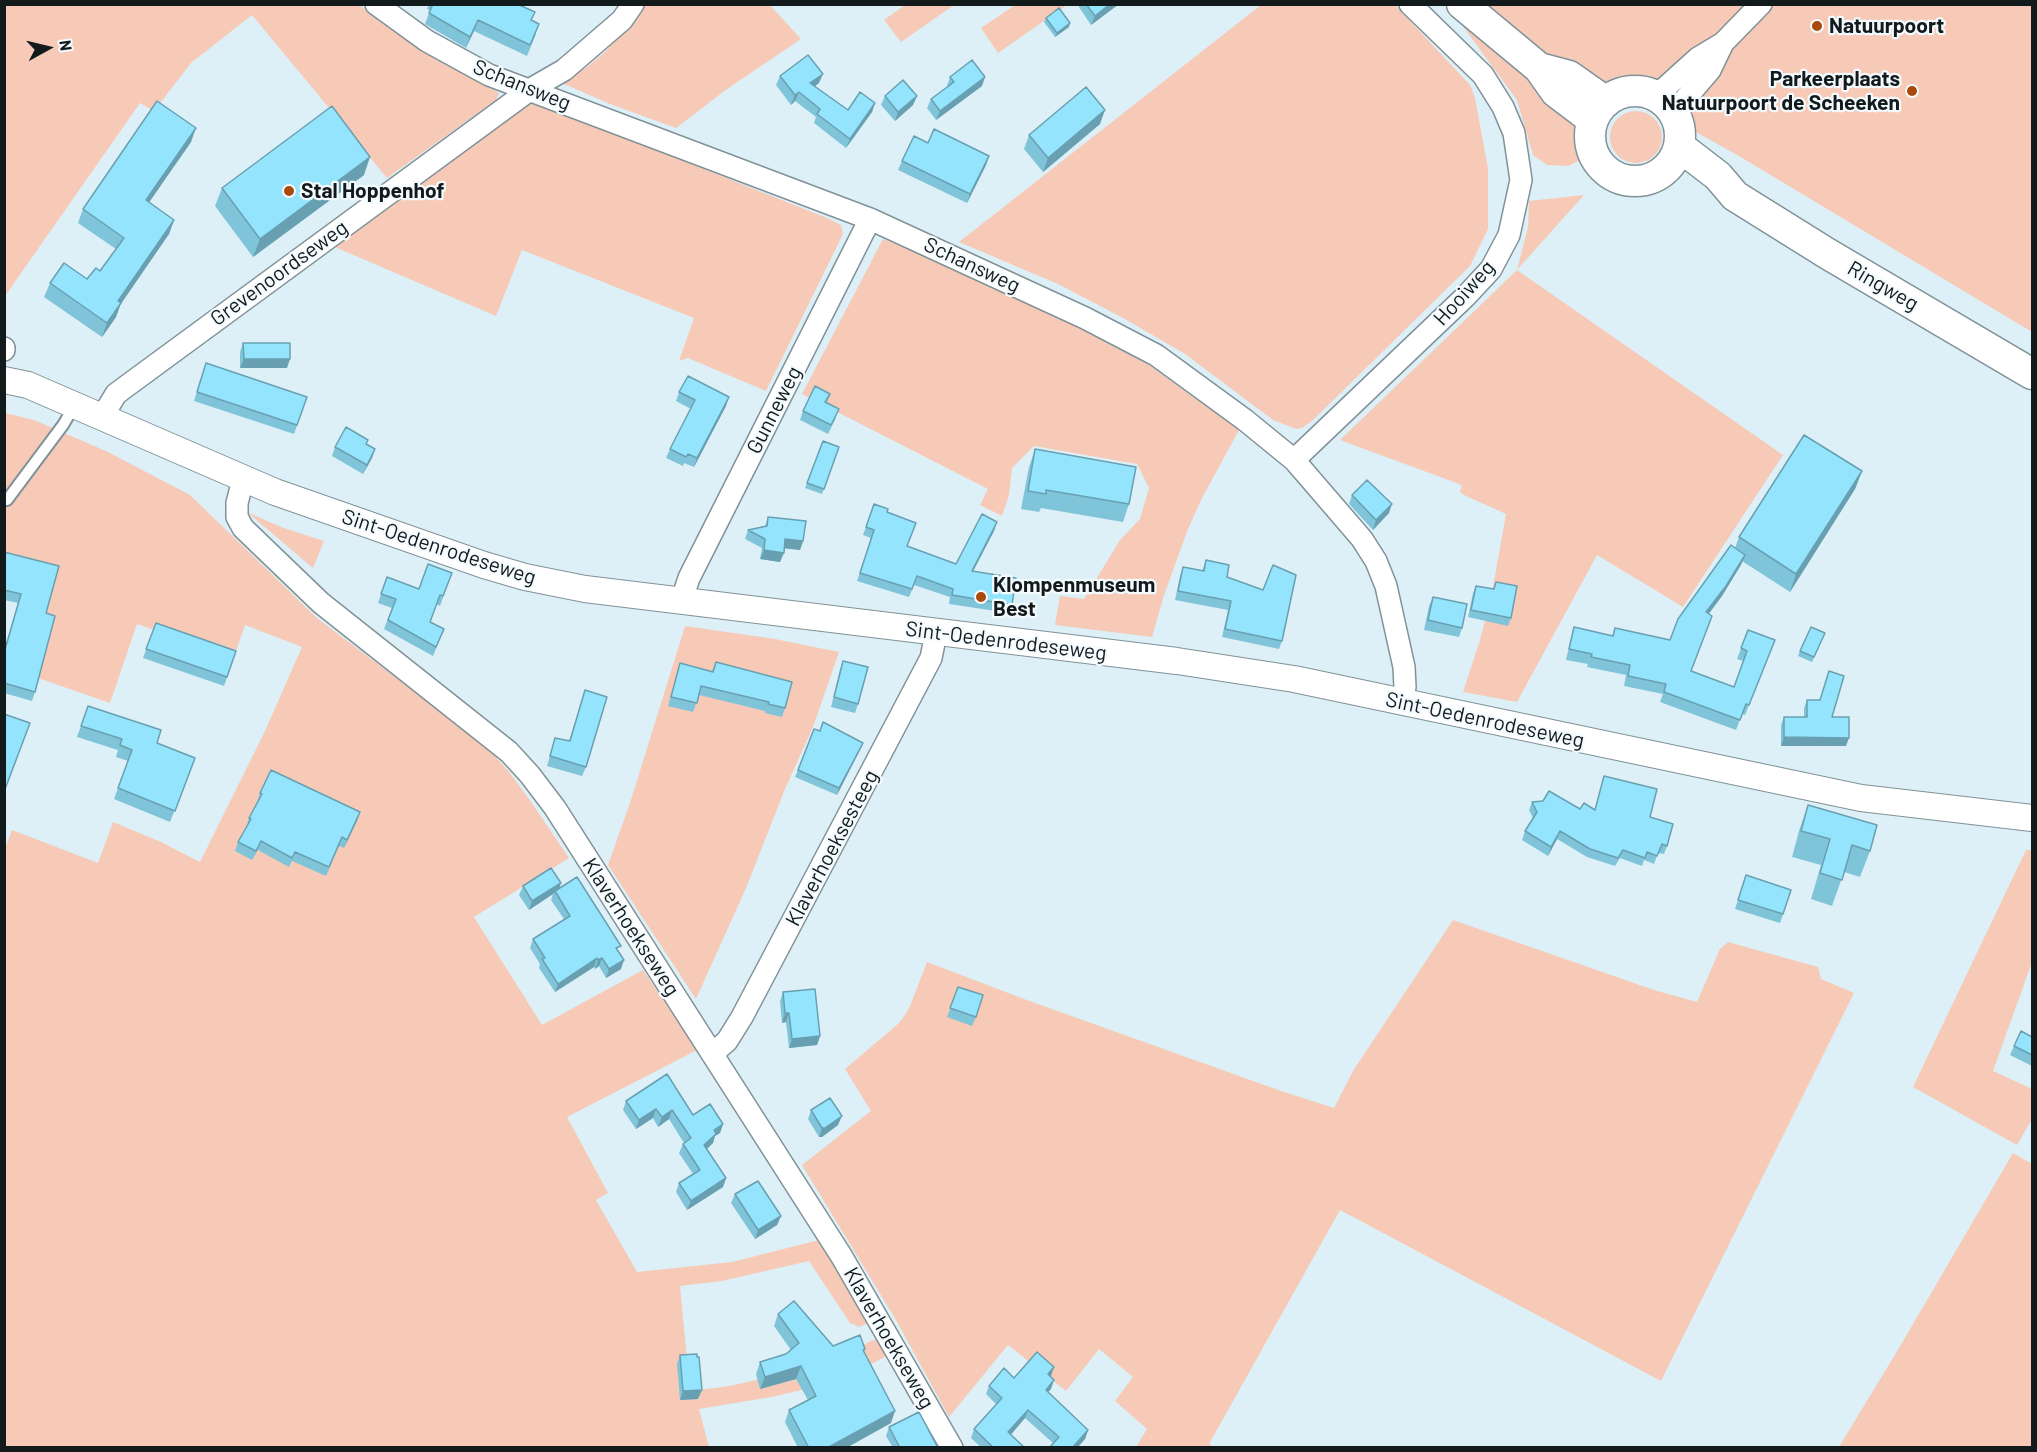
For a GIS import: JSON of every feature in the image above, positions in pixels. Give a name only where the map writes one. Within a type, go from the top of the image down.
[{"type":"main road","points":[[1462,4],[1539,68],[1556,92],[1599,111]]},
{"type":"main road","points":[[1636,90],[1665,104],[1679,124],[1673,157],[1656,176],[1643,180],[1617,177],[1606,170],[1597,159],[1590,134],[1599,111],[1625,92],[1636,90]]},
{"type":"main road","name":"Ringweg","points":[[1673,157],[1718,177],[1735,196],[1828,254],[2032,374]]},
{"type":"street","name":"Schansweg","points":[[376,4],[427,41],[489,75],[870,219],[1085,318],[1156,355],[1245,420],[1294,460],[1362,539],[1376,561],[1386,586],[1404,667],[1405,687],[1401,702]]},
{"type":"street","name":"Grevenoordseweg","points":[[102,417],[116,394],[531,89],[564,70],[622,20],[633,4]]},
{"type":"street","name":"Hooiweg","points":[[1294,460],[1465,297],[1491,269],[1509,235],[1521,180],[1514,133],[1503,107],[1483,75],[1410,4]]},
{"type":"street","points":[[1665,104],[1698,58],[1723,43],[1761,4]]},
{"type":"street","name":"Gunneweg","points":[[681,602],[690,578],[870,219]]},
{"type":"street","name":"Sint-Oedenrodeseweg","points":[[4,380],[28,385],[243,480],[484,566],[525,577],[585,589],[681,602],[1177,661],[1294,679],[1861,798],[2032,818]]},
{"type":"street","name":"Klaverhoekseweg","points":[[243,480],[237,503],[237,517],[243,528],[321,603],[509,752],[555,808],[842,1257],[952,1448]]},
{"type":"street","name":"Klaverhoeksesteeg","points":[[712,1054],[727,1041],[742,1017],[932,658],[936,633]]},
{"type":"lane","points":[[7,500],[63,425],[75,405]]},
{"type":"shaded area","points":[[5,5],[359,5],[396,31],[499,93],[496,100],[387,178],[252,15],[191,63],[154,111],[140,103],[5,296]]},
{"type":"shaded area","points":[[638,5],[770,5],[801,39],[727,89],[676,128],[564,84],[567,79],[587,67],[606,51]]},
{"type":"shaded area","points":[[905,5],[954,5],[901,42],[884,20]]},
{"type":"shaded area","points":[[1015,5],[1067,5],[998,53],[981,28]]},
{"type":"shaded area","points":[[1261,5],[1395,5],[1470,85],[1475,98],[1488,168],[1488,229],[1470,266],[1313,420],[1302,428],[1296,429],[1273,420],[1185,354],[1125,319],[1058,284],[959,242]]},
{"type":"shaded area","points":[[1479,5],[2032,5],[2032,332],[1739,156],[1613,86],[1599,84],[1567,67]]},
{"type":"shaded area","points":[[1456,17],[1516,69],[1573,113],[1580,127],[1585,158],[1568,166],[1547,165],[1533,155],[1517,100]]},
{"type":"shaded area","points":[[532,101],[841,225],[843,234],[766,391],[688,358],[679,361],[694,318],[522,250],[496,316],[330,245]]},
{"type":"shaded area","points":[[1631,111],[1641,111],[1655,118],[1662,137],[1655,156],[1641,163],[1631,163],[1621,159],[1614,152],[1610,142],[1610,132],[1614,122],[1621,115]]},
{"type":"shaded area","points":[[1584,195],[1517,270],[1528,227],[1529,201]]},
{"type":"shaded area","points":[[883,239],[983,279],[1081,325],[1139,358],[1239,430],[1188,529],[1164,595],[1152,637],[1055,625],[1060,596],[1084,599],[1120,540],[1140,519],[1149,488],[1137,464],[1034,446],[1012,468],[1009,495],[1002,516],[980,505],[988,489],[802,394]]},
{"type":"shaded area","points":[[1517,270],[1783,455],[1683,607],[1597,555],[1517,702],[1463,692],[1491,598],[1506,514],[1464,495],[1460,492],[1462,485],[1340,440]]},
{"type":"shaded area","points":[[5,413],[34,420],[108,452],[190,495],[317,618],[485,745],[529,799],[569,858],[474,917],[542,1025],[643,970],[697,1050],[567,1117],[608,1193],[596,1200],[637,1272],[732,1262],[819,1240],[869,1323],[859,1327],[850,1323],[809,1261],[722,1281],[680,1286],[690,1391],[730,1386],[786,1373],[850,1351],[878,1338],[888,1355],[853,1374],[815,1387],[699,1409],[709,1447],[5,1447],[4,851],[12,830],[98,863],[113,822],[161,842],[200,862],[265,731],[302,647],[245,625],[234,657],[137,624],[110,703],[38,678],[5,554]]},
{"type":"shaded area","points":[[247,512],[281,527],[324,541],[313,568]]},
{"type":"shaded area","points":[[685,626],[775,639],[839,652],[813,727],[785,789],[746,888],[696,999],[608,865],[631,800]]},
{"type":"shaded area","points":[[2026,850],[2032,850],[2032,962],[1993,1071],[2032,1089],[2032,1119],[2017,1145],[1913,1087]]},
{"type":"shaded area","points":[[1453,920],[1654,990],[1697,1002],[1720,949],[1728,942],[1818,967],[1821,979],[1854,993],[1661,1381],[1340,1210],[1209,1444],[1215,1447],[1136,1447],[1147,1429],[1115,1401],[1133,1377],[1099,1349],[1066,1391],[1008,1345],[949,1417],[896,1320],[802,1165],[871,1111],[845,1069],[899,1023],[910,1006],[927,962],[1024,999],[1334,1108],[1353,1071]]},
{"type":"shaded area","points":[[2013,1153],[2032,1164],[2032,1447],[1839,1447],[1899,1348]]},
{"type":"building","points":[[433,4],[517,4],[535,12],[531,20],[539,24],[530,45],[478,20],[470,37],[429,13]]},
{"type":"building","points":[[1086,4],[1110,4],[1095,16]]},
{"type":"building","points":[[1059,8],[1070,23],[1057,33],[1046,18]]},
{"type":"building","points":[[808,55],[823,74],[810,83],[848,110],[860,92],[875,103],[850,139],[817,114],[820,109],[799,92],[795,95],[780,76]]},
{"type":"building","points":[[972,60],[985,77],[940,111],[931,99],[954,82],[950,77]]},
{"type":"building","points":[[903,80],[917,96],[898,112],[885,96]]},
{"type":"building","points":[[1086,87],[1105,110],[1048,158],[1029,135]]},
{"type":"building","points":[[157,101],[196,128],[146,200],[174,220],[118,301],[121,303],[107,323],[50,283],[64,263],[87,279],[96,268],[100,271],[124,238],[83,209]]},
{"type":"building","name":"Stal Hoppenhof","points":[[332,106],[370,157],[260,239],[222,188]]},
{"type":"building","points":[[934,129],[989,156],[970,194],[902,161],[914,136],[928,143]]},
{"type":"building","points":[[243,343],[290,343],[290,359],[244,359]]},
{"type":"building","points":[[206,363],[307,397],[297,425],[197,392]]},
{"type":"building","points":[[688,376],[729,397],[697,458],[688,454],[686,457],[670,449],[695,400],[679,392]]},
{"type":"building","points":[[815,386],[830,394],[825,402],[839,409],[831,425],[803,411]]},
{"type":"building","points":[[346,427],[368,440],[366,444],[375,449],[367,465],[335,447]]},
{"type":"building","points":[[1804,435],[1862,471],[1796,574],[1739,537]]},
{"type":"building","points":[[823,441],[839,447],[824,489],[807,483]]},
{"type":"building","points":[[1035,449],[1136,467],[1129,504],[1046,490],[1046,494],[1028,491]]},
{"type":"building","points":[[1367,480],[1392,504],[1376,520],[1352,495]]},
{"type":"building","points":[[874,504],[888,509],[887,512],[916,523],[907,546],[956,564],[982,514],[997,522],[972,571],[1016,578],[1012,605],[952,595],[953,589],[917,576],[912,589],[860,573],[874,530],[866,527]]},
{"type":"building","points":[[768,517],[806,521],[803,541],[785,539],[784,553],[764,550],[765,539],[748,530],[767,526]]},
{"type":"building","points":[[1731,545],[1745,555],[1726,586],[1706,612],[1712,616],[1691,671],[1734,687],[1747,651],[1741,648],[1748,630],[1775,640],[1749,705],[1746,704],[1740,720],[1664,692],[1666,684],[1628,676],[1630,665],[1591,657],[1592,654],[1569,649],[1574,627],[1613,636],[1615,628],[1670,640],[1678,619]]},
{"type":"building","points":[[4,552],[59,566],[46,613],[55,616],[35,692],[4,683],[4,653],[21,594],[4,590]]},
{"type":"building","points":[[1206,560],[1229,565],[1227,577],[1263,590],[1273,565],[1296,575],[1282,641],[1225,629],[1231,601],[1178,591],[1183,567],[1204,571]]},
{"type":"building","points":[[428,564],[452,573],[443,596],[440,595],[430,622],[444,629],[436,647],[388,620],[396,599],[381,594],[387,577],[419,589]]},
{"type":"building","points":[[1496,582],[1517,586],[1511,618],[1471,610],[1476,586],[1494,589]]},
{"type":"building","points":[[1433,597],[1467,604],[1462,628],[1428,620]]},
{"type":"building","points":[[156,623],[236,651],[227,677],[146,649]]},
{"type":"building","points":[[1811,627],[1825,633],[1814,657],[1800,651]]},
{"type":"building","points":[[843,661],[868,667],[858,704],[834,697]]},
{"type":"building","points":[[716,662],[792,682],[785,708],[701,686],[697,703],[671,697],[680,663],[713,672]]},
{"type":"building","points":[[1829,671],[1844,676],[1832,717],[1849,717],[1849,738],[1784,737],[1784,717],[1807,717],[1807,700],[1820,700]]},
{"type":"building","points":[[585,690],[607,697],[586,767],[550,756],[555,738],[570,741]]},
{"type":"building","points":[[88,706],[161,730],[157,743],[195,758],[175,811],[118,788],[132,750],[120,745],[122,739],[81,726]]},
{"type":"building","points":[[4,714],[30,723],[4,792]]},
{"type":"building","points":[[823,722],[863,743],[839,788],[798,770],[814,729],[820,731]]},
{"type":"building","points":[[271,770],[360,812],[347,840],[342,837],[329,867],[295,852],[292,858],[261,841],[256,851],[238,842],[251,819],[249,818],[262,794],[260,793]]},
{"type":"building","points":[[1604,776],[1657,789],[1650,817],[1673,824],[1667,846],[1662,844],[1657,856],[1647,852],[1645,858],[1623,850],[1618,858],[1590,849],[1560,831],[1551,847],[1525,831],[1537,812],[1532,802],[1543,801],[1549,791],[1580,809],[1584,803],[1595,810]]},
{"type":"building","points":[[1808,805],[1877,825],[1870,851],[1852,845],[1842,880],[1820,873],[1830,839],[1801,831]]},
{"type":"building","points":[[551,868],[561,883],[532,901],[523,886]]},
{"type":"building","points":[[1746,875],[1791,890],[1783,914],[1738,900]]},
{"type":"building","points":[[577,877],[621,946],[616,948],[624,960],[609,969],[602,958],[598,960],[597,958],[558,984],[542,959],[545,958],[533,939],[570,916],[555,891]]},
{"type":"building","points":[[958,987],[983,995],[976,1017],[950,1008]]},
{"type":"building","points":[[815,989],[820,1036],[792,1039],[789,1013],[785,1013],[783,992]]},
{"type":"building","points":[[2021,1031],[2032,1037],[2032,1055],[2014,1046]]},
{"type":"building","points":[[667,1074],[693,1115],[710,1104],[723,1124],[714,1130],[716,1134],[704,1145],[726,1178],[691,1201],[679,1183],[700,1170],[683,1144],[691,1138],[672,1110],[662,1117],[656,1109],[639,1120],[626,1101]]},
{"type":"building","points":[[830,1098],[842,1116],[822,1128],[811,1110]]},
{"type":"building","points":[[758,1181],[781,1216],[758,1230],[735,1194]]},
{"type":"building","points":[[794,1301],[833,1346],[860,1335],[865,1349],[863,1350],[895,1411],[827,1448],[809,1448],[789,1410],[816,1396],[801,1366],[765,1377],[760,1362],[786,1354],[799,1343],[778,1314]]},
{"type":"building","points":[[1037,1352],[1054,1367],[1048,1374],[1054,1380],[1046,1390],[1088,1430],[1072,1448],[1049,1448],[1059,1437],[1028,1410],[1008,1432],[1025,1448],[994,1448],[974,1429],[1002,1398],[989,1386],[1004,1368],[1014,1378]]},
{"type":"building","points":[[697,1354],[702,1390],[683,1391],[680,1355]]},
{"type":"building","points":[[919,1412],[938,1448],[900,1448],[889,1427]]},
{"type":"place","name":"Natuurpoort","points":[[1817,26]]},
{"type":"place","name":"Parkeerplaats Natuurpoort de Scheeken","points":[[1912,91]]},
{"type":"place","name":"Stal Hoppenhof","points":[[289,191]]},
{"type":"place","name":"Klompenmuseum Best","points":[[981,597]]}]
